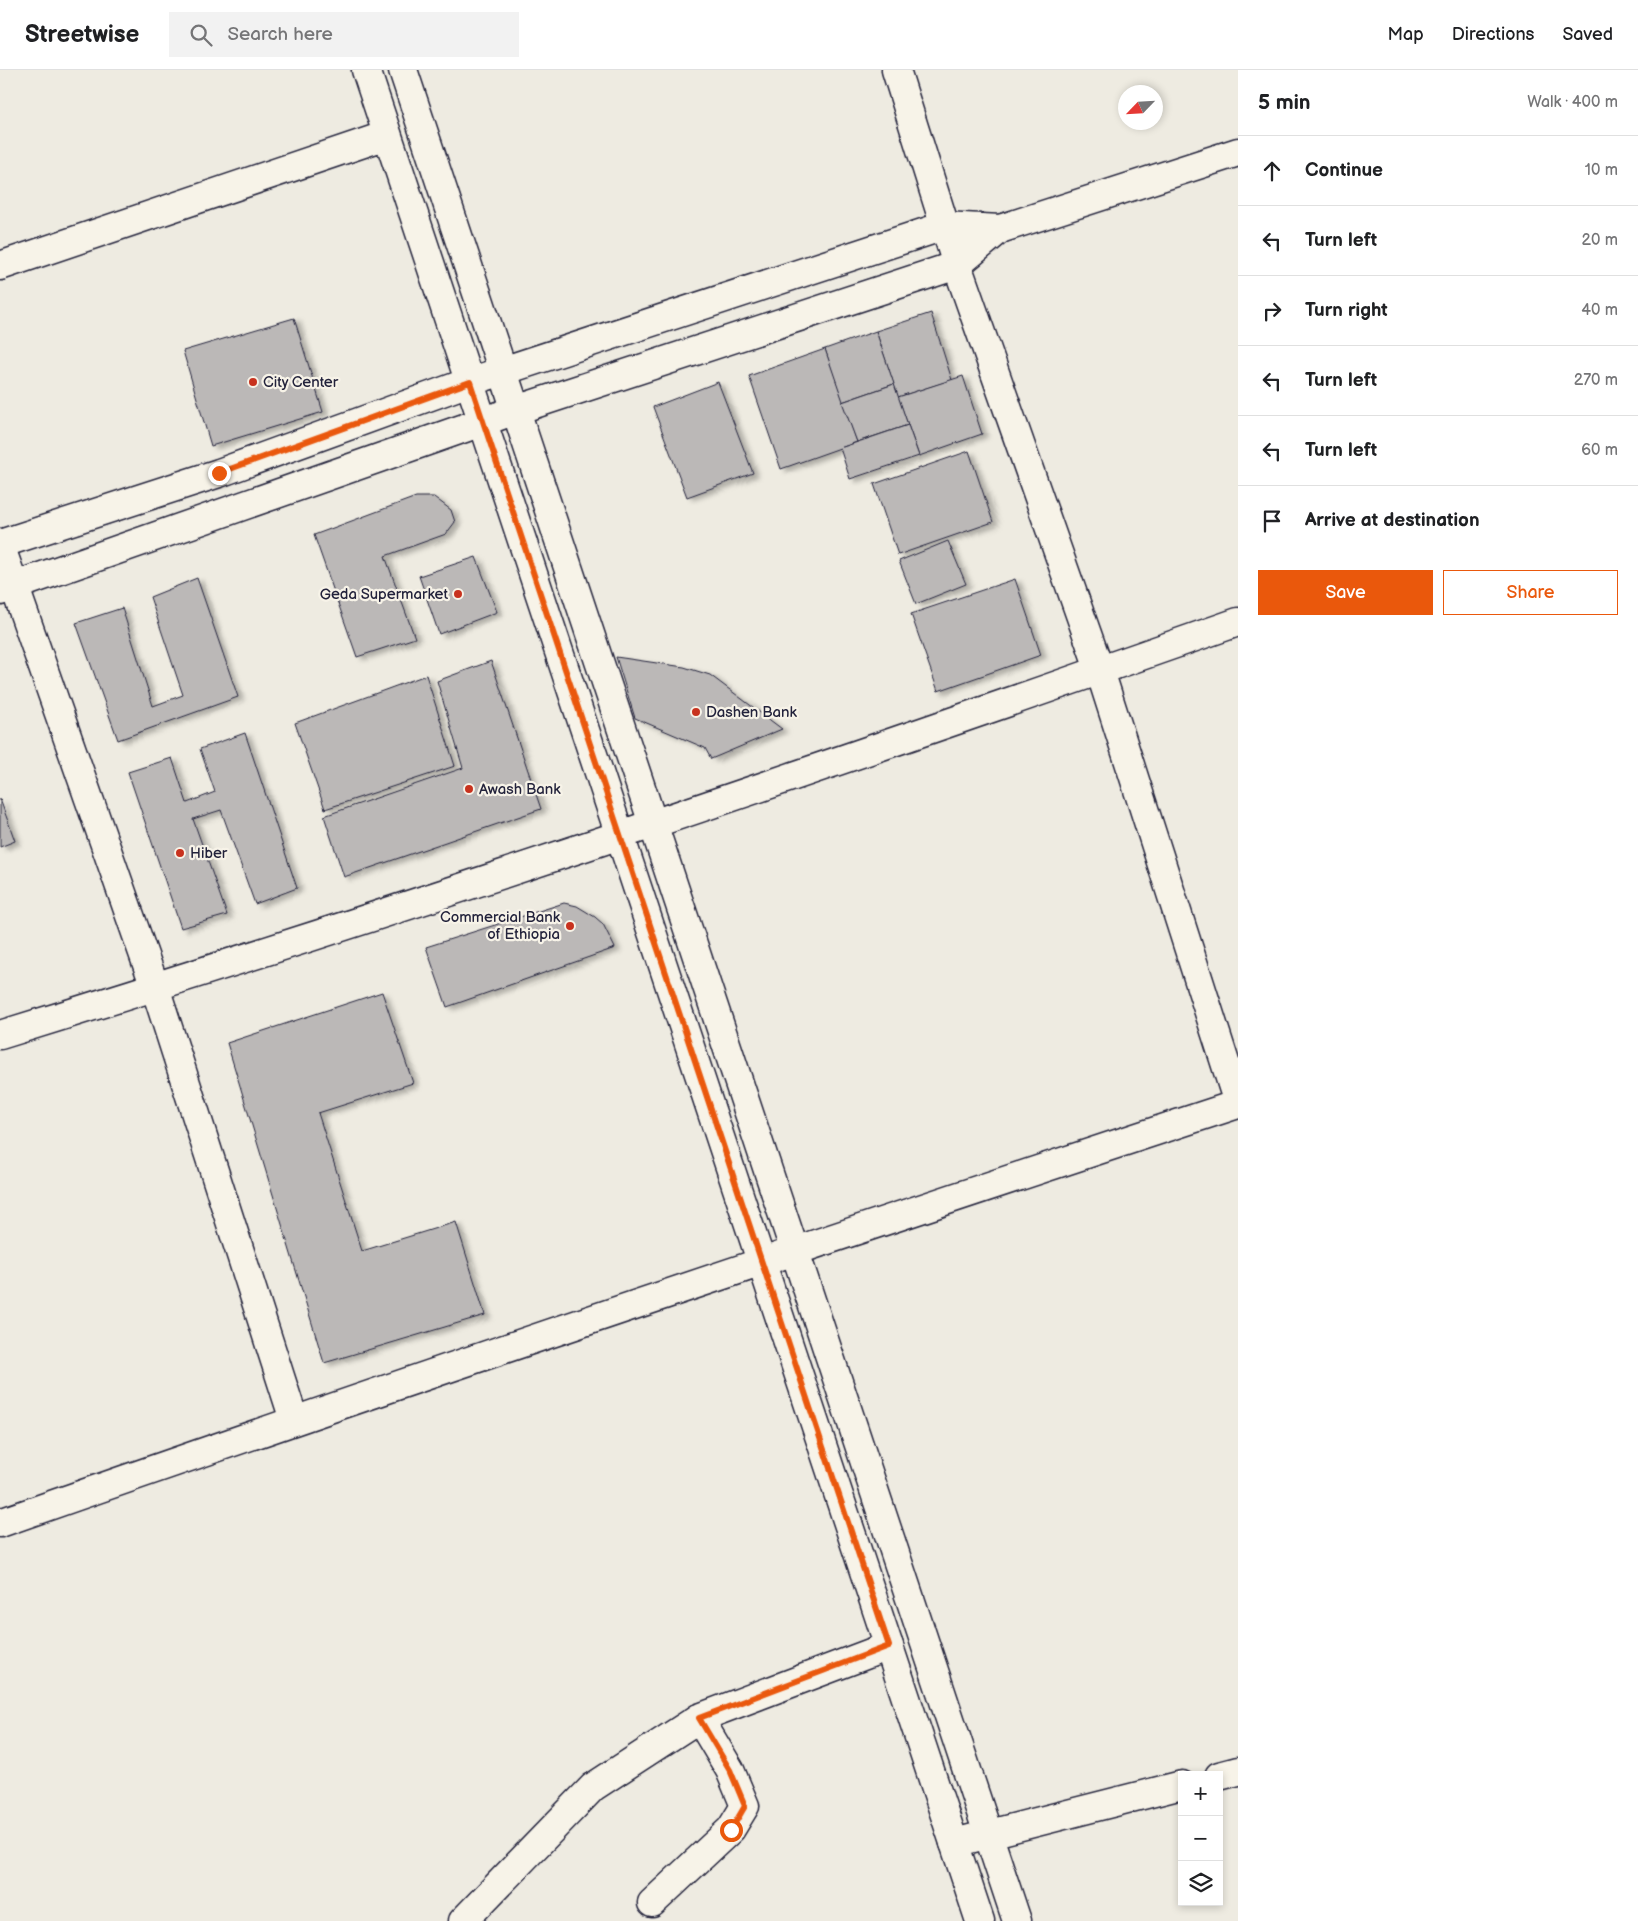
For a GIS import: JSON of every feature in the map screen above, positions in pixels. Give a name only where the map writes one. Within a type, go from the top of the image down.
[{"type":"street","points":[[366,70],[980,1921]]},
{"type":"street","points":[[403,70],[1017,1921]]},
{"type":"street","points":[[0,1523],[761,1260],[1238,1103],[1100,671],[957,265],[896,70]]},
{"type":"street","points":[[0,266],[387,135]]},
{"type":"street","points":[[294,1420],[155,987],[8,589],[0,545],[219,473],[470,382],[944,226],[1000,229],[1238,152]]},
{"type":"street","points":[[8,589],[516,410],[957,265],[1000,229]]},
{"type":"street","points":[[0,1035],[155,987],[653,823],[1238,622]]},
{"type":"street","points":[[463,1921],[593,1787],[699,1718],[889,1646]]},
{"type":"street","points":[[652,1903],[731,1830],[745,1806],[730,1770],[699,1718]]},
{"type":"street","points":[[1223,1775],[1238,1771]]},
{"type":"street","points":[[954,1843],[988,1832],[1178,1786]]},
{"type":"building","points":[[931,313],[952,380],[898,397],[876,331]]},
{"type":"building","name":"City Center","points":[[294,318],[323,412],[211,446],[183,351]]},
{"type":"building","points":[[876,331],[894,384],[842,402],[825,349]]},
{"type":"building","points":[[825,349],[857,442],[781,469],[749,376]]},
{"type":"building","points":[[963,376],[982,434],[919,456],[898,397]]},
{"type":"building","points":[[718,382],[753,473],[687,497],[653,407]]},
{"type":"building","points":[[894,384],[908,425],[857,442],[842,402]]},
{"type":"building","points":[[908,425],[919,456],[850,479],[840,448]]},
{"type":"building","points":[[969,451],[993,522],[898,555],[874,484]]},
{"type":"building","points":[[416,497],[434,497],[451,510],[455,522],[446,534],[385,556],[415,638],[357,657],[314,535]]},
{"type":"building","points":[[948,541],[966,584],[916,604],[899,561]]},
{"type":"building","name":"Geda Supermarket","points":[[476,557],[497,612],[439,634],[419,576]]},
{"type":"building","points":[[197,578],[238,697],[118,740],[76,623],[122,608],[153,706],[183,695],[150,597]]},
{"type":"building","points":[[1015,579],[1041,655],[938,691],[911,614]]},
{"type":"building","name":"Dashen Bank","points":[[616,657],[684,667],[710,675],[782,729],[711,759],[705,748],[635,718]]},
{"type":"building","name":"Awash Bank","points":[[491,661],[541,809],[344,877],[324,816],[463,768],[437,681]]},
{"type":"building","points":[[426,675],[455,766],[325,809],[295,723]]},
{"type":"building","name":"Hiber","points":[[245,733],[297,888],[255,904],[221,810],[193,819],[227,915],[181,928],[128,772],[172,758],[187,803],[215,792],[200,749]]},
{"type":"building","points":[[0,799],[15,841],[0,847]]},
{"type":"building","points":[[564,903],[577,906],[603,924],[615,948],[447,1007],[426,947]]},
{"type":"building","points":[[382,992],[413,1083],[318,1113],[362,1251],[456,1222],[485,1315],[324,1363],[227,1043]]},
{"type":"place","name":"City Center","points":[[253,382]]},
{"type":"place","name":"Geda Supermarket","points":[[458,594]]},
{"type":"place","name":"Dashen Bank","points":[[696,712]]},
{"type":"place","name":"Awash Bank","points":[[469,789]]},
{"type":"place","name":"Hiber","points":[[180,853]]},
{"type":"place","name":"Commercial Bank of Ethiopia","points":[[570,926]]},
{"type":"route","points":[[219,473],[470,382],[889,1646],[699,1718],[730,1770],[745,1806],[731,1830]]}]
